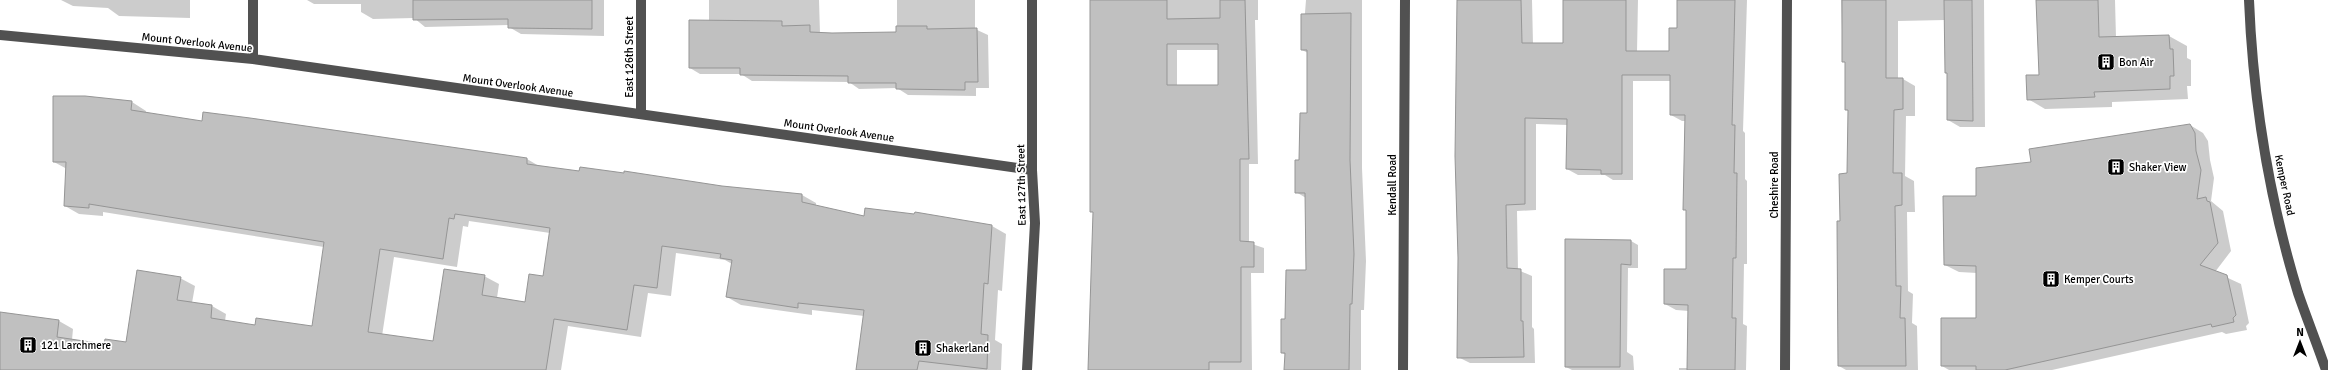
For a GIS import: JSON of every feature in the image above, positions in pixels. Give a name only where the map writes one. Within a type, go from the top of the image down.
[{"type":"street","points":[[253,0],[253,59]]},
{"type":"street","name":"East 126th Street","points":[[641,0],[641,114]]},
{"type":"street","name":"East 127th Street","points":[[1027,370],[1035,223],[1032,170],[1032,0]]},
{"type":"street","name":"Kendall Road","points":[[1403,370],[1405,0]]},
{"type":"street","name":"Cheshire Road","points":[[1785,370],[1787,0]]},
{"type":"street","name":"Kemper Road","points":[[2249,0],[2258,110],[2270,180],[2298,292],[2326,370]]},
{"type":"street","name":"Mount Overlook Avenue","points":[[0,35],[253,59],[1032,170]]},
{"type":"building","points":[[413,0],[592,0],[592,29],[508,28],[508,19],[413,20]]},
{"type":"building","points":[[1090,0],[1167,0],[1167,19],[1220,18],[1220,0],[1245,0],[1249,159],[1240,159],[1240,241],[1254,242],[1254,267],[1241,267],[1241,362],[1209,362],[1209,370],[1088,370],[1093,212],[1090,212]],"holes":[[[1167,44],[1218,44],[1218,85],[1167,85]]]},
{"type":"building","points":[[1457,0],[1521,0],[1522,43],[1563,43],[1563,0],[1626,0],[1626,51],[1669,51],[1669,28],[1677,28],[1677,0],[1735,0],[1732,125],[1735,125],[1734,173],[1737,173],[1736,258],[1733,258],[1732,318],[1736,318],[1735,370],[1687,370],[1688,305],[1664,304],[1664,269],[1686,269],[1686,210],[1683,210],[1685,115],[1670,115],[1670,75],[1622,75],[1622,174],[1601,174],[1601,170],[1566,169],[1567,119],[1525,118],[1525,204],[1506,205],[1507,268],[1521,269],[1521,321],[1523,321],[1524,357],[1457,358],[1458,258],[1455,156]]},
{"type":"building","points":[[1842,0],[1886,0],[1886,78],[1903,78],[1903,109],[1894,110],[1893,173],[1902,173],[1902,205],[1895,206],[1896,286],[1901,286],[1900,318],[1905,318],[1906,366],[1838,366],[1837,221],[1840,221],[1839,174],[1847,173],[1848,110],[1845,110],[1845,62],[1842,62]]},
{"type":"building","points":[[1944,0],[1972,0],[1973,121],[1947,120]]},
{"type":"building","name":"Bon Air","points":[[2036,0],[2098,0],[2099,37],[2169,35],[2170,49],[2173,49],[2174,76],[2170,76],[2170,89],[2094,92],[2095,97],[2027,100],[2026,75],[2039,75]]},
{"type":"building","points":[[1351,13],[1350,160],[1354,254],[1352,304],[1350,304],[1349,370],[1284,370],[1285,353],[1281,353],[1281,319],[1285,319],[1286,270],[1306,270],[1305,193],[1295,193],[1295,160],[1299,160],[1300,113],[1307,113],[1307,50],[1301,50],[1301,14]]},
{"type":"building","points":[[689,20],[782,21],[782,26],[810,25],[810,32],[832,33],[896,32],[896,26],[927,26],[927,29],[977,28],[978,82],[965,82],[965,90],[896,89],[896,83],[848,83],[848,76],[740,75],[740,68],[689,68]]},
{"type":"building","points":[[53,96],[85,96],[132,101],[131,110],[202,121],[203,112],[527,158],[527,164],[579,171],[580,167],[624,173],[624,171],[722,186],[802,194],[802,202],[864,216],[865,208],[914,214],[915,212],[992,225],[988,284],[984,283],[981,334],[988,335],[987,369],[919,361],[917,370],[856,370],[864,310],[798,303],[798,308],[726,297],[732,260],[720,258],[721,254],[662,246],[657,288],[634,285],[627,330],[554,319],[546,370],[0,370],[0,312],[59,320],[57,337],[104,344],[105,339],[126,342],[137,270],[181,277],[177,300],[212,305],[211,318],[255,325],[256,318],[312,326],[324,242],[89,204],[89,208],[64,206],[66,162],[53,162]],"holes":[[[455,214],[550,228],[543,276],[529,274],[525,302],[482,295],[485,275],[444,269],[433,341],[368,332],[380,249],[443,259],[449,218],[454,219]]]},
{"type":"building","points":[[2190,124],[2195,133],[2196,151],[2201,170],[2197,199],[2206,197],[2207,201],[2210,202],[2218,243],[2200,265],[2227,275],[2236,315],[2233,318],[2234,322],[2212,327],[2211,324],[2005,370],[1976,370],[1976,366],[1941,366],[1941,318],[1976,318],[1976,266],[1944,265],[1943,196],[1976,196],[1976,168],[2031,162],[2029,149]]},
{"type":"building","points":[[1565,239],[1631,240],[1631,265],[1621,264],[1620,367],[1565,367]]},
{"type":"place","name":"Bon Air","points":[[2106,62]]},
{"type":"place","name":"Shaker View","points":[[2116,167]]},
{"type":"place","name":"Kemper Courts","points":[[2051,279]]},
{"type":"place","name":"121 Larchmere","points":[[28,345]]},
{"type":"place","name":"Shakerland","points":[[923,348]]}]
